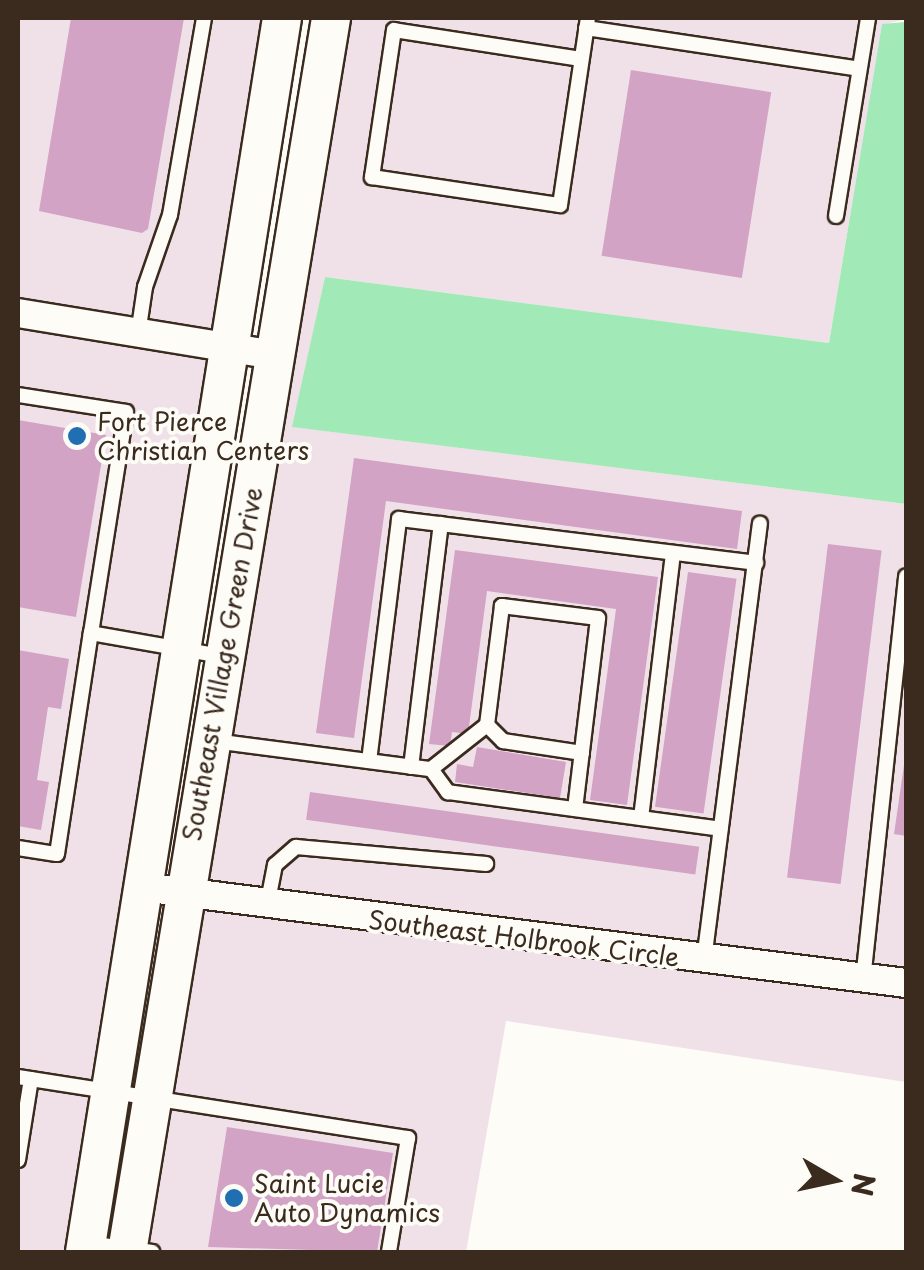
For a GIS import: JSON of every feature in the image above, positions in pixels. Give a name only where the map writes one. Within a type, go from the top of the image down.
[{"type":"street","name":"Southeast Village Green Drive","points":[[86,1248],[282,18]]},
{"type":"street","name":"Southeast Village Green Drive","points":[[135,1251],[151,1098],[183,894],[330,18]]},
{"type":"street","points":[[18,313],[274,355]]},
{"type":"street","name":"Southeast Holbrook Circle","points":[[142,887],[266,906],[906,983]]},
{"type":"lane","points":[[138,334],[145,287],[170,215],[204,18]]},
{"type":"lane","points":[[836,216],[868,18]]},
{"type":"lane","points":[[581,59],[394,30],[372,177],[560,205],[587,23],[859,69]]},
{"type":"lane","points":[[18,395],[126,412],[57,854],[18,848]]},
{"type":"lane","points":[[369,761],[399,519],[756,563]]},
{"type":"lane","points":[[411,766],[441,524]]},
{"type":"lane","points":[[704,960],[760,524]]},
{"type":"lane","points":[[640,818],[673,553]]},
{"type":"lane","points":[[863,980],[906,576]]},
{"type":"lane","points":[[209,741],[432,769],[487,725],[502,606],[598,618],[575,809]]},
{"type":"lane","points":[[92,632],[223,656]]},
{"type":"lane","points":[[487,725],[503,741],[582,753]]},
{"type":"lane","points":[[432,769],[448,792],[721,829]]},
{"type":"lane","points":[[266,906],[275,865],[296,847],[486,864]]},
{"type":"lane","points":[[18,1160],[24,1078],[408,1138],[388,1252]]},
{"type":"lane","points":[[86,1248],[135,1251]]},
{"type":"shaded area","points":[[18,18],[267,18],[218,333],[18,300]]},
{"type":"shaded area","points":[[346,18],[906,19],[882,25],[829,343],[325,277],[293,427],[906,504],[906,969],[200,883]]},
{"type":"shaded area","points":[[18,327],[214,359],[70,1252],[18,1252]]},
{"type":"shaded area","points":[[196,909],[906,996],[906,1082],[506,1021],[466,1252],[142,1252]]},
{"type":"green space","points":[[906,22],[906,504],[292,427],[325,277],[829,343],[882,24]]},
{"type":"building","points":[[71,18],[184,18],[148,229],[142,233],[39,211]]},
{"type":"building","points":[[631,70],[771,92],[742,278],[602,256]]},
{"type":"building","points":[[18,420],[106,435],[76,617],[18,607]]},
{"type":"building","points":[[354,458],[742,511],[737,549],[386,501],[354,738],[316,733]]},
{"type":"building","points":[[828,544],[882,551],[841,884],[787,877]]},
{"type":"building","points":[[455,550],[658,577],[627,805],[590,800],[616,609],[487,591],[468,734],[452,732],[450,746],[429,744]]},
{"type":"building","points":[[688,572],[737,579],[704,814],[655,807]]},
{"type":"building","points":[[18,650],[69,659],[61,709],[48,707],[37,780],[49,782],[41,830],[18,826]]},
{"type":"building","points":[[477,747],[566,762],[560,798],[455,782],[457,764],[473,767]]},
{"type":"building","points":[[906,766],[906,836],[894,834]]},
{"type":"building","points":[[310,792],[699,847],[695,874],[306,820]]},
{"type":"building","points":[[227,1127],[393,1153],[377,1252],[208,1247]]},
{"type":"place","name":"Fort Pierce Christian Centers","points":[[77,436]]},
{"type":"place","name":"Saint Lucie Auto Dynamics","points":[[234,1198]]}]
